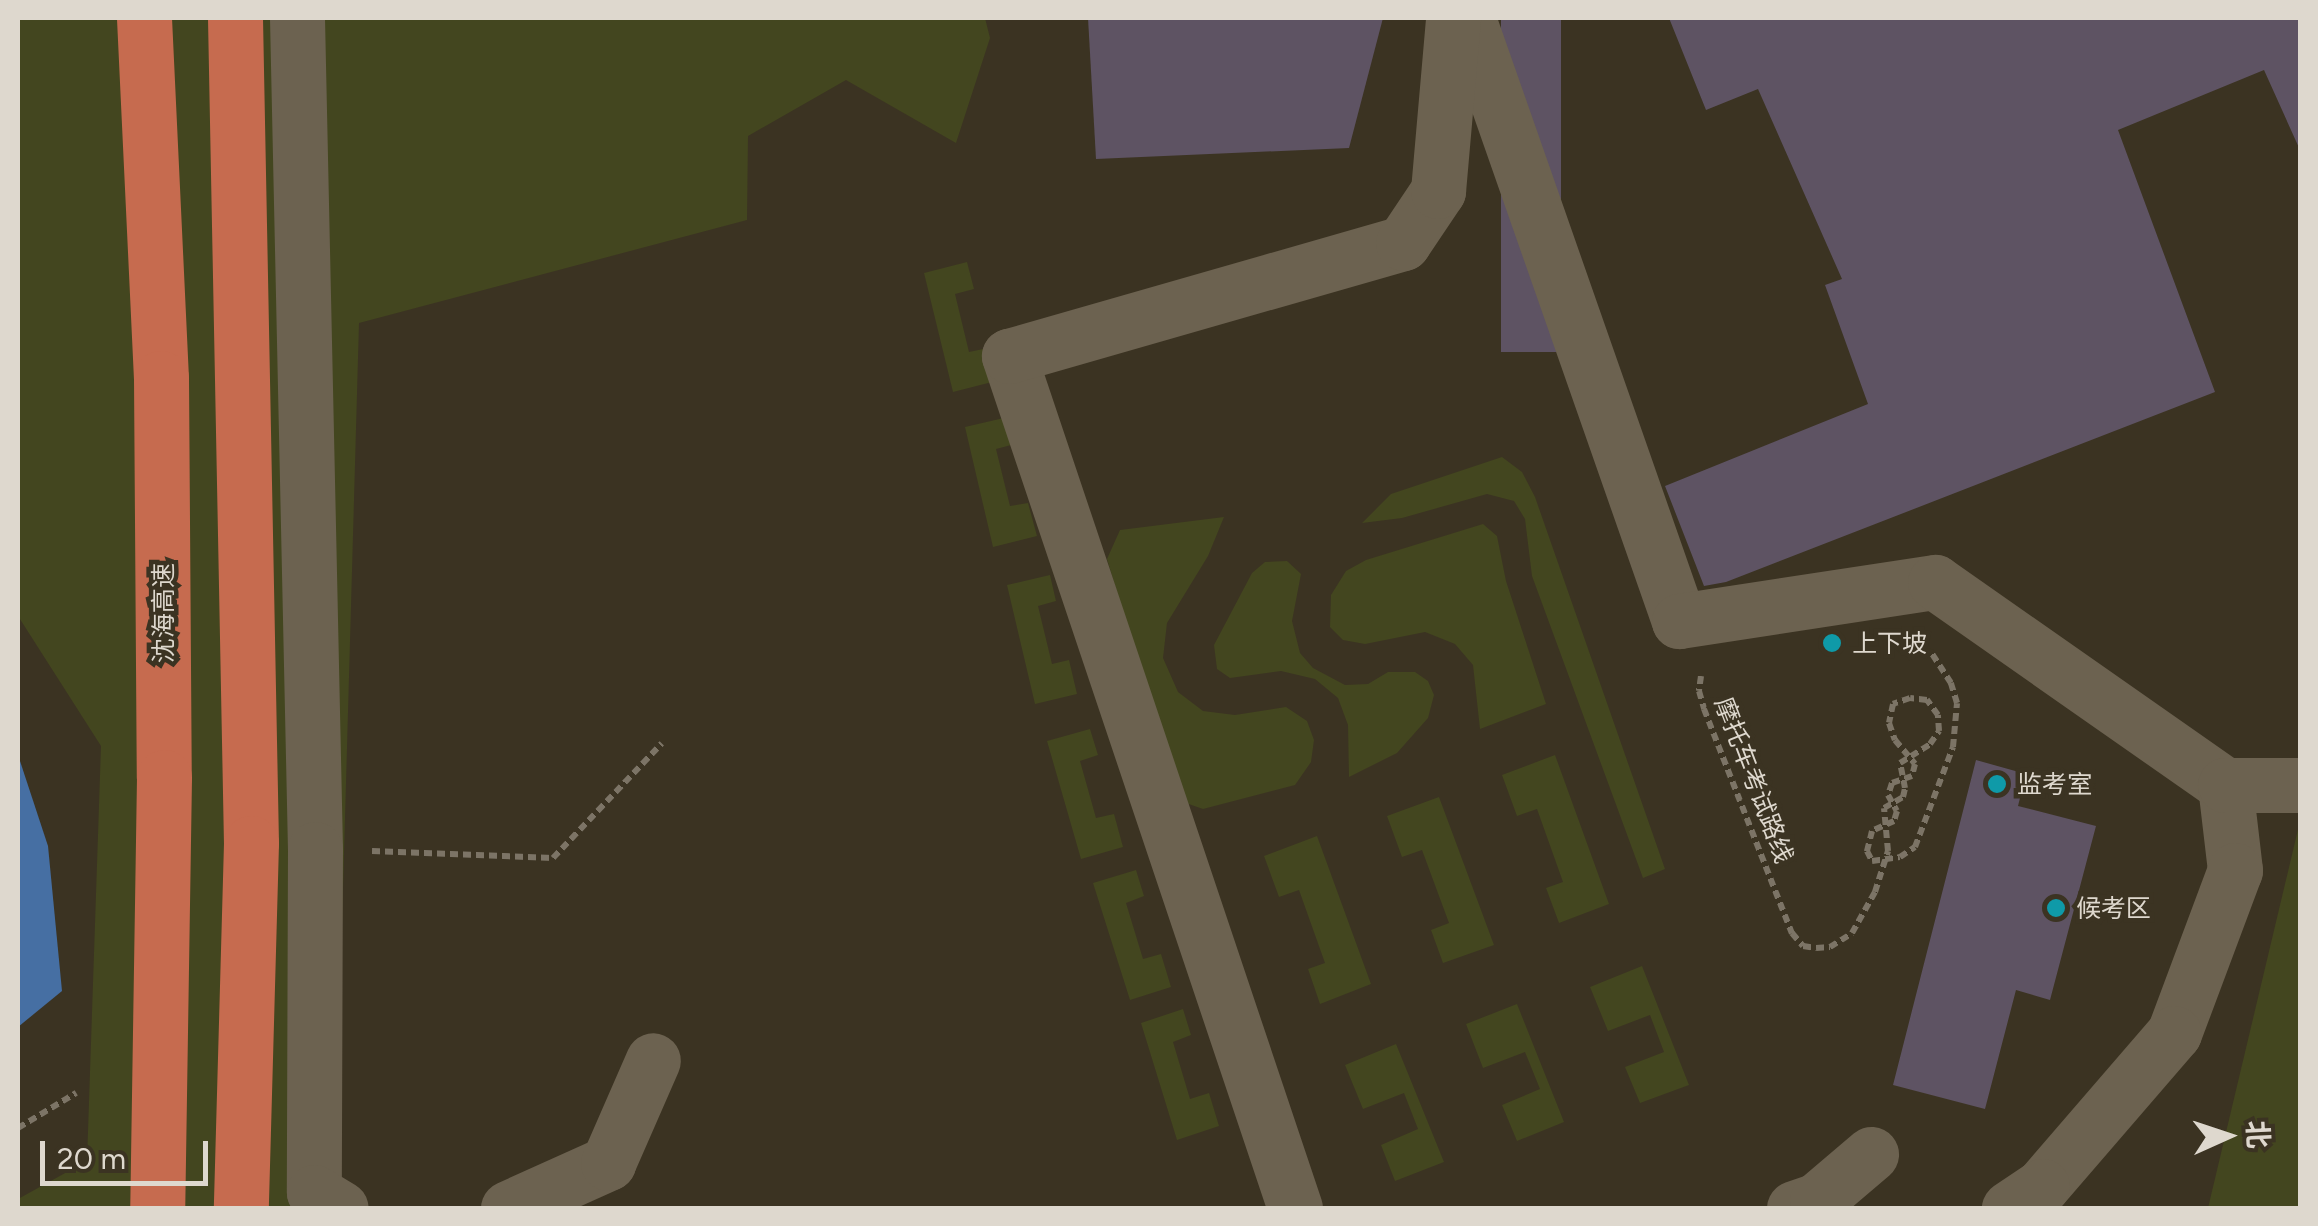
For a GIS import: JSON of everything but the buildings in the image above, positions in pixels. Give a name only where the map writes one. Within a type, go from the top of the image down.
[{"type":"highway","name":"沈海高速","points":[[144,18],[161,378],[164,777],[157,1208]]},
{"type":"highway","points":[[235,18],[251,844],[241,1208]]},
{"type":"street","points":[[296,18],[316,849],[314,1192],[341,1208]]},
{"type":"street","points":[[1294,1208],[1010,356],[1403,242],[1438,191],[1453,18]]},
{"type":"street","points":[[1468,18],[1679,621],[1935,582],[2225,786],[2300,784]]},
{"type":"street","points":[[2009,1208],[2042,1186],[2174,1034],[2235,870],[2225,786]]},
{"type":"street","points":[[508,1208],[608,1164],[652,1060]]},
{"type":"street","points":[[1794,1208],[1817,1200],[1872,1154]]},
{"type":"path","name":"摩托车考试路线","points":[[1706,670],[1699,679],[1698,691],[1792,933],[1803,946],[1830,947],[1852,933],[1876,892],[1885,861],[1888,835],[1886,824],[1882,816],[1884,808],[1894,802],[1903,797],[1905,788],[1902,779],[1900,763],[1909,756],[1930,744],[1940,731],[1938,715],[1927,700],[1910,698],[1894,704],[1889,722],[1895,740],[1904,754],[1909,758],[1915,764],[1912,776],[1902,780],[1892,783],[1888,795],[1891,803],[1897,811],[1894,821],[1883,826],[1872,831],[1867,851],[1872,861],[1885,861],[1915,847],[1953,748],[1954,693],[1938,659],[1922,641]]},
{"type":"path","points":[[316,849],[553,858],[662,743]]},
{"type":"path","points":[[18,1128],[76,1093]]},
{"type":"green space","points":[[18,18],[985,18],[990,38],[956,143],[846,80],[748,136],[747,220],[359,323],[334,1208],[18,1208],[18,1199],[87,1161],[101,746],[18,616]]},
{"type":"green space","points":[[967,262],[974,289],[955,294],[969,352],[988,348],[996,381],[953,392],[924,273]]},
{"type":"green space","points":[[1008,417],[1015,444],[996,449],[1010,506],[1028,503],[1037,536],[993,547],[965,427]]},
{"type":"green space","points":[[1502,457],[1522,472],[1535,497],[1665,869],[1643,878],[1532,576],[1525,519],[1514,501],[1487,494],[1402,518],[1362,523],[1391,494]]},
{"type":"green space","points":[[1224,517],[1208,556],[1167,623],[1163,658],[1178,692],[1203,711],[1235,715],[1286,707],[1307,721],[1314,740],[1311,762],[1295,785],[1203,809],[1180,801],[1107,559],[1120,530]]},
{"type":"green space","points":[[1483,524],[1497,536],[1506,581],[1546,704],[1480,729],[1473,665],[1455,644],[1425,632],[1365,644],[1343,640],[1330,627],[1331,595],[1346,571],[1366,560]]},
{"type":"green space","points":[[1287,561],[1301,574],[1292,621],[1300,653],[1313,668],[1345,685],[1368,684],[1388,672],[1415,672],[1428,681],[1434,695],[1428,718],[1397,753],[1349,777],[1348,725],[1338,698],[1315,679],[1281,671],[1230,678],[1217,669],[1214,645],[1252,573],[1265,562]]},
{"type":"green space","points":[[1050,575],[1056,601],[1038,606],[1052,664],[1069,660],[1077,694],[1035,704],[1007,585]]},
{"type":"green space","points":[[1090,729],[1098,755],[1080,761],[1096,818],[1114,814],[1123,847],[1081,859],[1047,741]]},
{"type":"green space","points":[[1555,755],[1609,904],[1559,923],[1546,888],[1563,882],[1537,809],[1517,816],[1502,775]]},
{"type":"green space","points":[[1439,797],[1494,945],[1443,963],[1431,930],[1449,923],[1422,850],[1402,857],[1387,816]]},
{"type":"green space","points":[[2300,821],[2300,1208],[2208,1208]]},
{"type":"green space","points":[[1317,836],[1371,984],[1320,1004],[1308,969],[1325,963],[1299,890],[1279,897],[1264,856]]},
{"type":"green space","points":[[1136,870],[1144,896],[1126,903],[1143,959],[1161,954],[1171,987],[1130,1000],[1093,883]]},
{"type":"green space","points":[[1642,966],[1689,1085],[1640,1103],[1625,1067],[1664,1052],[1650,1015],[1608,1031],[1590,987]]},
{"type":"green space","points":[[1517,1004],[1564,1122],[1517,1141],[1502,1105],[1540,1089],[1525,1052],[1483,1068],[1466,1024]]},
{"type":"green space","points":[[1183,1009],[1191,1035],[1173,1042],[1190,1099],[1209,1093],[1219,1126],[1177,1140],[1141,1023]]},
{"type":"green space","points":[[1396,1044],[1444,1162],[1395,1181],[1381,1145],[1418,1129],[1404,1093],[1363,1109],[1345,1065]]},
{"type":"water","points":[[18,755],[48,846],[62,991],[18,1027]]},
{"type":"place","name":"上下坡","points":[[1832,643]]},
{"type":"place","name":"监考室","points":[[1997,784]]},
{"type":"place","name":"候考区","points":[[2056,908]]}]
